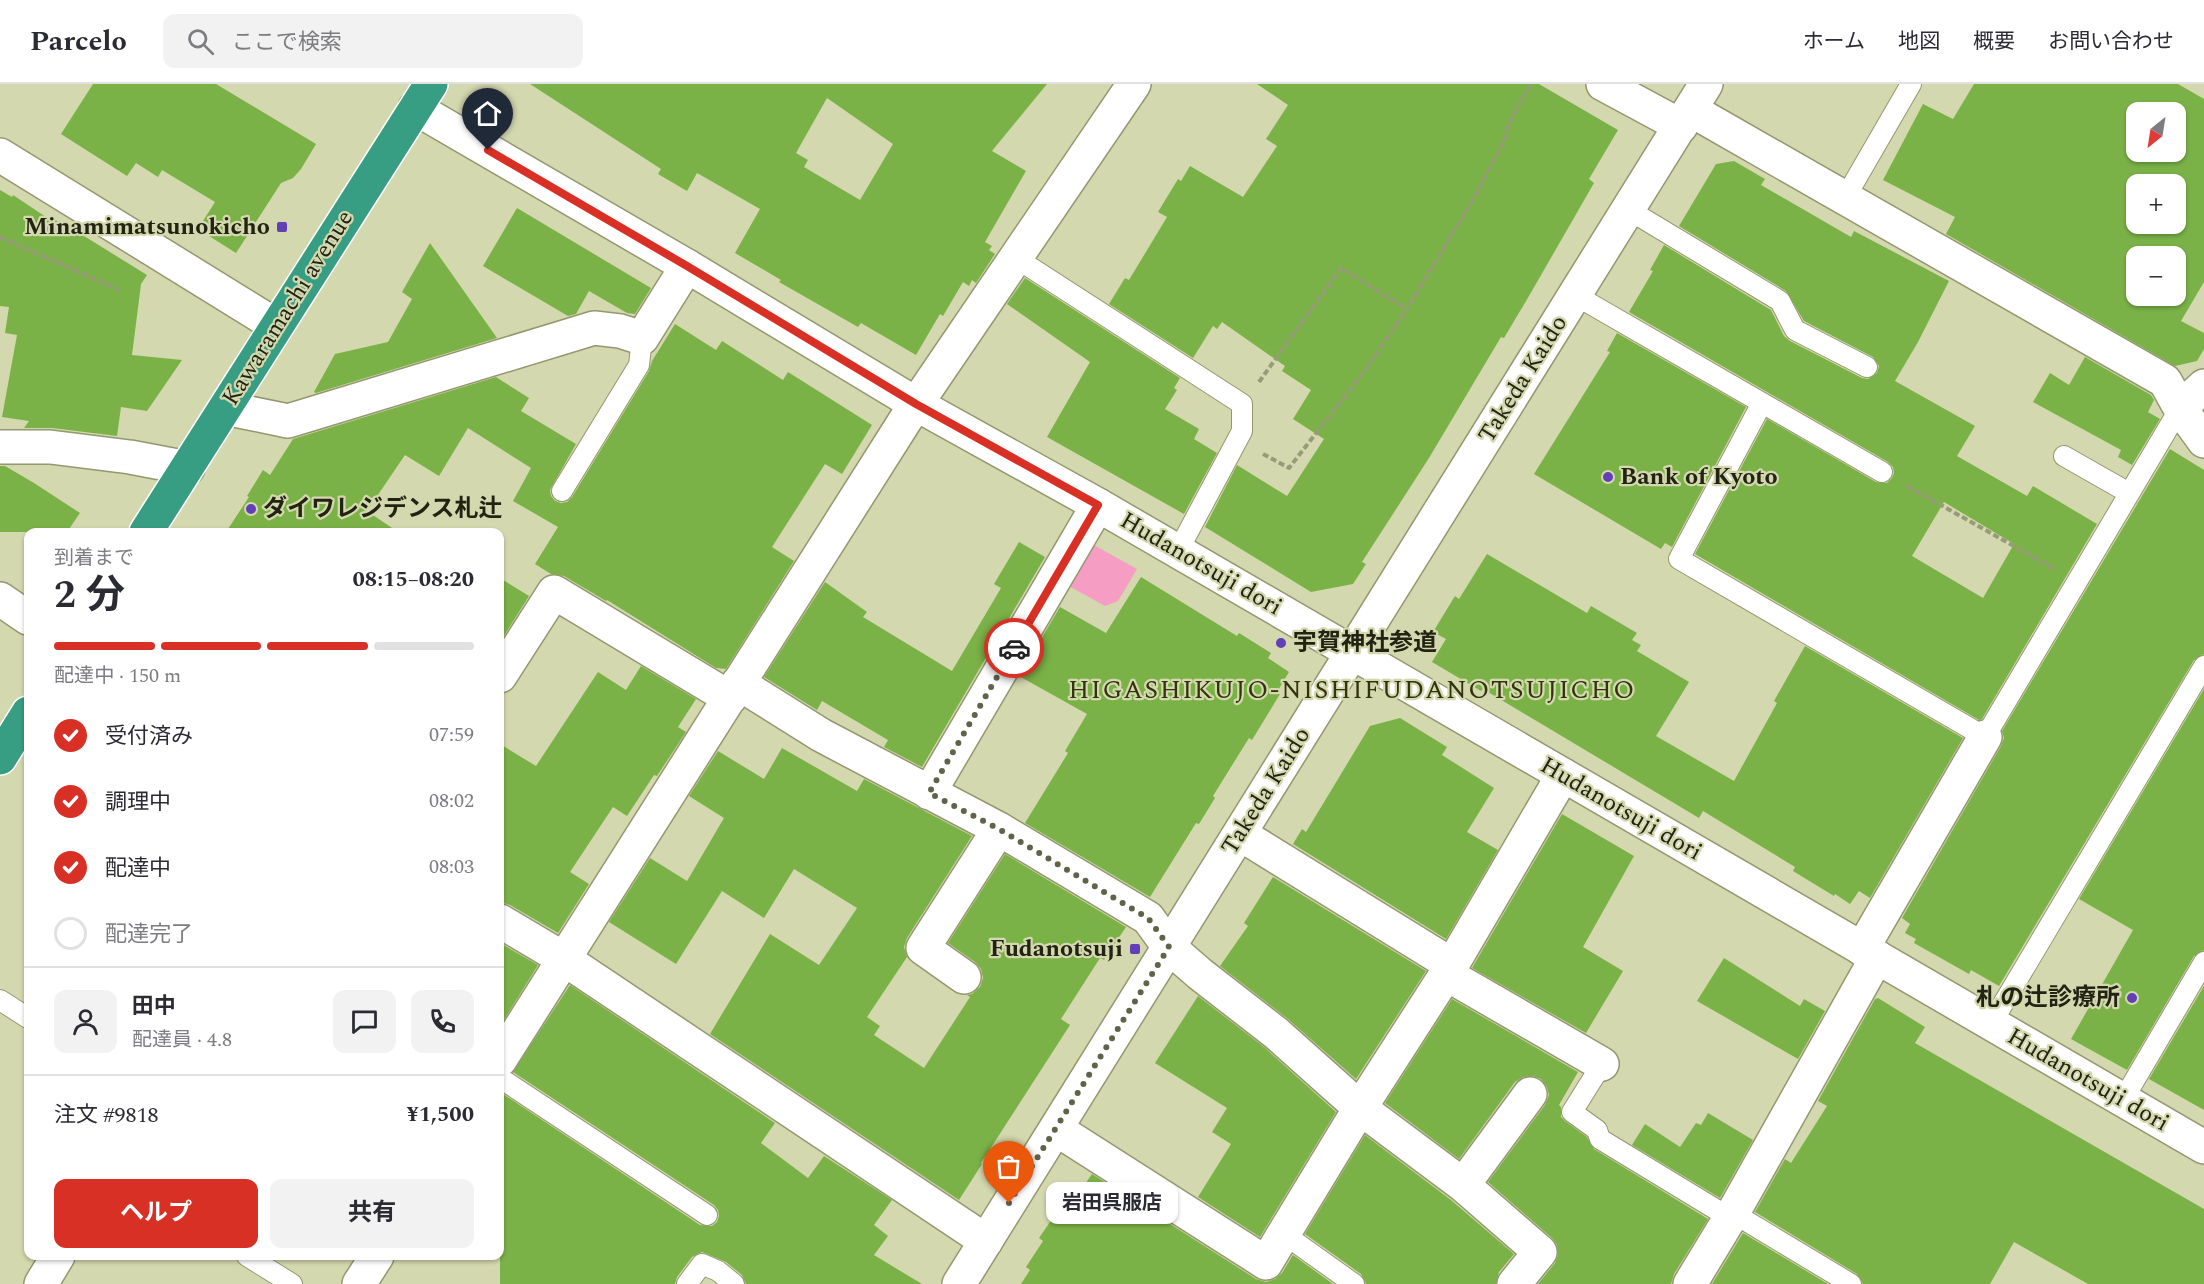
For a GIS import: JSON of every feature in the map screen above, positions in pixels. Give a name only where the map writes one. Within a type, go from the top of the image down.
[{"type":"highway","name":"Kawaramachi avenue","points":[[149,528],[423,96]]},
{"type":"highway","points":[[0,758],[24,727]]},
{"type":"street","points":[[504,1054],[916,404],[1134,84]]},
{"type":"street","points":[[1604,84],[1692,107],[1845,198],[2165,381],[2180,408],[2204,441]]},
{"type":"street","name":"Hudanotsuji dori","points":[[423,96],[687,266],[916,404],[1178,551],[2204,1147]]},
{"type":"street","name":"Takeda Kaido","points":[[959,1284],[1692,107]]},
{"type":"street","points":[[0,155],[277,326]]},
{"type":"street","points":[[225,408],[288,421],[594,328],[620,331],[642,338],[687,266]]},
{"type":"street","points":[[2180,408],[2204,386]]},
{"type":"street","points":[[0,447],[50,447],[130,457],[188,468]]},
{"type":"street","points":[[929,793],[1098,505]]},
{"type":"street","points":[[504,670],[554,592],[734,690],[999,829],[1148,918],[1169,947],[1276,1033],[1360,1108],[1463,1185],[1540,1252],[1514,1284]]},
{"type":"street","points":[[0,599],[24,615]]},
{"type":"street","points":[[1690,1284],[1731,1215],[1985,737]]},
{"type":"street","points":[[1056,1129],[1266,1263],[1360,1108],[1449,969],[1563,775]]},
{"type":"street","points":[[964,977],[923,948],[999,829]]},
{"type":"street","points":[[1240,834],[1449,969],[1602,1064]]},
{"type":"street","points":[[504,923],[564,959],[986,1241]]},
{"type":"street","points":[[1463,1185],[1530,1094]]},
{"type":"street","points":[[41,1284],[56,1260]]},
{"type":"street","points":[[360,1284],[375,1260]]},
{"type":"lane","points":[[1845,198],[1911,84]]},
{"type":"lane","points":[[1629,210],[1780,301],[1795,330],[1867,367]]},
{"type":"lane","points":[[1016,258],[1242,404],[1242,431],[1178,551]]},
{"type":"lane","points":[[1575,295],[1882,472]]},
{"type":"lane","points":[[562,491],[639,365],[642,338]]},
{"type":"lane","points":[[1762,403],[1679,559],[1985,737],[2180,408]]},
{"type":"lane","points":[[2064,456],[2129,493]]},
{"type":"lane","points":[[1991,1024],[2204,666]]},
{"type":"lane","points":[[2123,1100],[2204,962]]},
{"type":"lane","points":[[0,1000],[24,1015]]},
{"type":"lane","points":[[1602,1064],[1572,1112],[1598,1130],[1600,1139],[1851,1284]]},
{"type":"lane","points":[[504,1081],[707,1215]]},
{"type":"lane","points":[[1284,1234],[1354,1284]]},
{"type":"lane","points":[[254,1260],[292,1284]]},
{"type":"lane","points":[[687,1284],[702,1264],[718,1271],[734,1284]]},
{"type":"path","points":[[1238,440],[1289,468],[1366,369],[1407,309],[1470,205],[1505,139],[1508,124],[1531,84]]},
{"type":"path","points":[[0,237],[119,290]]},
{"type":"path","points":[[1242,404],[1341,268],[1407,309]]},
{"type":"path","points":[[1882,472],[2077,581]]},
{"type":"shaded area","points":[[1083,539],[1137,569],[1118,601],[1105,606],[1058,580]]},
{"type":"building","points":[[93,84],[216,84],[316,144],[293,178],[281,183],[236,253],[198,229],[215,202],[162,170],[158,177],[136,163],[127,176],[61,134]]},
{"type":"building","points":[[530,84],[1047,84],[992,151],[1026,171],[985,242],[992,246],[989,250],[995,254],[976,283],[972,280],[969,286],[963,282],[943,316],[940,314],[916,355],[861,323],[858,327],[779,282],[781,280],[735,253],[760,209],[697,173],[687,191],[658,174],[661,169]],"holes":[[[827,98],[893,144],[860,200],[804,167],[808,160],[796,153]]]},
{"type":"building","points":[[1257,84],[1539,84],[1618,130],[1589,179],[1594,183],[1529,296],[1504,338],[1501,337],[1429,458],[1362,562],[1366,564],[1353,584],[1311,592],[1205,527],[1237,465],[1287,496],[1324,439],[1293,419],[1311,390],[1282,371],[1285,366],[1222,322],[1217,329],[1213,326],[1193,358],[1109,304],[1125,278],[1129,280],[1167,217],[1158,212],[1178,179],[1181,181],[1190,166],[1243,197],[1277,146],[1266,139],[1288,105]]},
{"type":"building","points":[[1974,84],[2178,84],[2204,99],[2204,282],[2181,321],[2204,333],[2204,349],[2197,361],[2175,366],[1946,234],[1955,217],[1883,180],[1923,104],[1953,119]]},
{"type":"building","points":[[1734,161],[1765,179],[1761,185],[1851,237],[1854,231],[1949,281],[1895,381],[1975,426],[1957,456],[2027,496],[2033,486],[2097,524],[1982,719],[1979,720],[1695,554],[1767,419],[1876,482],[1887,483],[1894,473],[1893,467],[1888,462],[1629,312],[1653,271],[1650,270],[1664,245],[1771,310],[1784,336],[1790,341],[1862,378],[1868,379],[1877,373],[1879,366],[1873,357],[1804,321],[1786,291],[1679,226],[1716,164]],"holes":[[[1944,502],[2014,544],[1983,598],[1912,556]]]},
{"type":"building","points":[[0,190],[12,197],[13,195],[52,221],[53,219],[76,231],[147,275],[141,284],[132,355],[182,360],[147,411],[121,407],[117,436],[52,428],[24,428],[29,421],[2,417],[17,335],[5,333],[9,307],[0,306]]},
{"type":"building","points":[[517,208],[651,288],[635,314],[627,313],[589,291],[576,314],[568,316],[483,266]]},
{"type":"building","points":[[430,243],[497,338],[314,392],[335,354],[388,342],[412,299],[402,292]]},
{"type":"building","points":[[1025,278],[1180,378],[1174,388],[1177,390],[1165,409],[1199,429],[1194,439],[1217,453],[1184,514],[1047,437],[1090,362],[1007,304]]},
{"type":"building","points":[[675,324],[716,350],[722,341],[783,380],[788,372],[872,425],[842,474],[825,464],[772,547],[794,561],[726,669],[716,668],[607,600],[564,576],[551,574],[535,564],[558,527],[513,501],[531,468],[468,428],[439,476],[405,455],[367,511],[392,528],[229,528],[263,470],[270,475],[293,439],[496,377],[529,398],[521,411],[576,444],[550,490],[555,501],[567,502],[649,371],[652,361]]},
{"type":"building","points":[[1617,333],[1746,407],[1672,547],[1665,543],[1661,549],[1534,474],[1610,352],[1607,351]]},
{"type":"building","points":[[2085,357],[2151,395],[2154,400],[2148,412],[2160,419],[2132,465],[2118,457],[2121,450],[2033,402],[2050,373],[2069,385]]},
{"type":"building","points":[[2170,449],[2204,470],[2204,654],[2194,660],[1999,986],[1971,970],[1969,974],[1914,943],[1916,939],[1905,933],[1910,924],[1902,918],[2001,746],[2004,738],[2002,731]]},
{"type":"building","points":[[0,466],[5,466],[34,483],[80,513],[70,528],[24,528],[24,532],[0,532]]},
{"type":"building","points":[[1019,542],[1045,557],[922,767],[884,747],[888,740],[822,701],[817,710],[764,677],[825,582],[867,612],[863,617],[952,671],[1001,588],[994,584]]},
{"type":"building","points":[[1487,554],[1587,613],[1591,606],[1637,633],[1632,640],[1641,645],[1637,651],[1689,682],[1656,736],[1734,781],[1777,703],[1774,701],[1805,646],[1963,738],[1870,898],[1859,891],[1850,904],[1835,894],[1834,896],[1793,871],[1795,867],[1703,811],[1699,818],[1483,689],[1481,691],[1432,662],[1446,639],[1433,632],[1455,596],[1459,599]]},
{"type":"building","points":[[1141,577],[1237,636],[1239,633],[1271,653],[1268,658],[1289,672],[1277,692],[1280,694],[1252,740],[1249,738],[1213,796],[1215,798],[1199,824],[1196,823],[1150,897],[1025,823],[1068,753],[1065,751],[1087,714],[1019,676],[1060,607],[1106,633]]},
{"type":"building","points":[[504,580],[529,596],[504,636]]},
{"type":"building","points":[[641,666],[696,699],[678,727],[686,732],[657,776],[654,775],[627,816],[613,807],[570,872],[589,884],[558,933],[504,903],[504,746],[536,766],[598,672],[626,690]]},
{"type":"building","points":[[2204,689],[2204,950],[2194,956],[2127,1070],[2071,1039],[2133,930],[2079,899]]},
{"type":"building","points":[[1400,718],[1447,747],[1442,755],[1494,788],[1467,832],[1498,850],[1446,939],[1293,844],[1302,829],[1306,832],[1370,726]]},
{"type":"building","points":[[782,748],[857,791],[864,779],[972,836],[907,938],[904,947],[907,957],[867,1017],[880,1026],[874,1035],[924,1068],[970,997],[967,995],[980,987],[983,978],[981,969],[948,943],[1005,854],[1126,927],[1104,960],[1100,958],[1061,1019],[1070,1025],[959,1200],[710,1034],[770,934],[819,965],[857,908],[794,869],[764,918],[722,891],[676,964],[609,922],[650,858],[687,881],[724,818],[689,796],[718,751],[764,779]]},
{"type":"building","points":[[1562,814],[1634,856],[1583,947],[1623,971],[1586,1033],[1472,968]]},
{"type":"building","points":[[1273,877],[1426,971],[1356,1079],[1288,1019],[1220,966],[1248,926],[1244,923]]},
{"type":"building","points":[[504,945],[538,965],[504,1020]]},
{"type":"building","points":[[1724,958],[1800,1006],[1804,999],[1825,1011],[1798,1059],[1697,1001]]},
{"type":"building","points":[[570,985],[775,1123],[761,1143],[808,1178],[824,1156],[892,1200],[874,1225],[888,1236],[874,1255],[922,1284],[746,1284],[742,1275],[726,1262],[702,1252],[692,1257],[677,1277],[675,1284],[500,1284],[500,1260],[504,1260],[504,1095],[700,1225],[712,1226],[717,1222],[719,1216],[714,1205],[513,1072]]},
{"type":"building","points":[[2204,986],[2204,1110],[2149,1079]]},
{"type":"building","points":[[1198,996],[1264,1047],[1336,1112],[1260,1237],[1198,1197],[1231,1144],[1212,1132],[1227,1108],[1155,1063]]},
{"type":"building","points":[[1878,998],[1925,1027],[1915,1043],[2204,1209],[2204,1284],[2088,1284],[2014,1242],[1990,1284],[1863,1284],[1857,1274],[1755,1212],[1785,1159],[1791,1163],[1827,1106],[1818,1101],[1875,999]]},
{"type":"building","points":[[1452,999],[1578,1072],[1559,1105],[1561,1117],[1587,1137],[1594,1149],[1708,1219],[1674,1274],[1671,1284],[1538,1284],[1555,1263],[1558,1255],[1557,1245],[1488,1182],[1545,1105],[1549,1095],[1541,1079],[1533,1076],[1523,1077],[1515,1082],[1459,1159],[1385,1103]]},
{"type":"building","points":[[1708,1113],[1753,1140],[1720,1198],[1632,1145],[1645,1124],[1680,1147],[1696,1123],[1701,1125]]},
{"type":"building","points":[[1365,1135],[1451,1200],[1514,1254],[1499,1272],[1496,1284],[1366,1284],[1361,1274],[1305,1234]]},
{"type":"building","points":[[1092,1174],[1256,1279],[1266,1282],[1275,1279],[1282,1273],[1293,1255],[1333,1284],[1021,1284],[1030,1270],[1026,1267],[1043,1241],[1039,1238],[1059,1209],[1065,1213]]},
{"type":"building","points":[[1743,1233],[1828,1284],[1712,1284]]},
{"type":"way so far","points":[[1009,1203],[1169,947],[1148,918],[999,829],[929,793],[1014,648]]},
{"type":"place","name":"Minamimatsunokicho","points":[[282,227]]},
{"type":"place","name":"Bank of Kyoto","points":[[1608,477]]},
{"type":"place","name":"ダイワレジデンス札辻","points":[[251,509]]},
{"type":"place","name":"宇賀神社参道","points":[[1281,643]]},
{"type":"place","name":"Fudanotsuji","points":[[1135,949]]},
{"type":"place","name":"札の辻診療所","points":[[2132,998]]},
{"type":"place","name":"岩田呉服店","points":[[1009,1203]]},
{"type":"district","name":"HIGASHIKUJO-NISHIFUDANOTSUJICHO","points":[[1352,690]]},
{"type":"route","points":[[488,150],[687,266],[916,404],[1098,505],[1014,648]]}]
